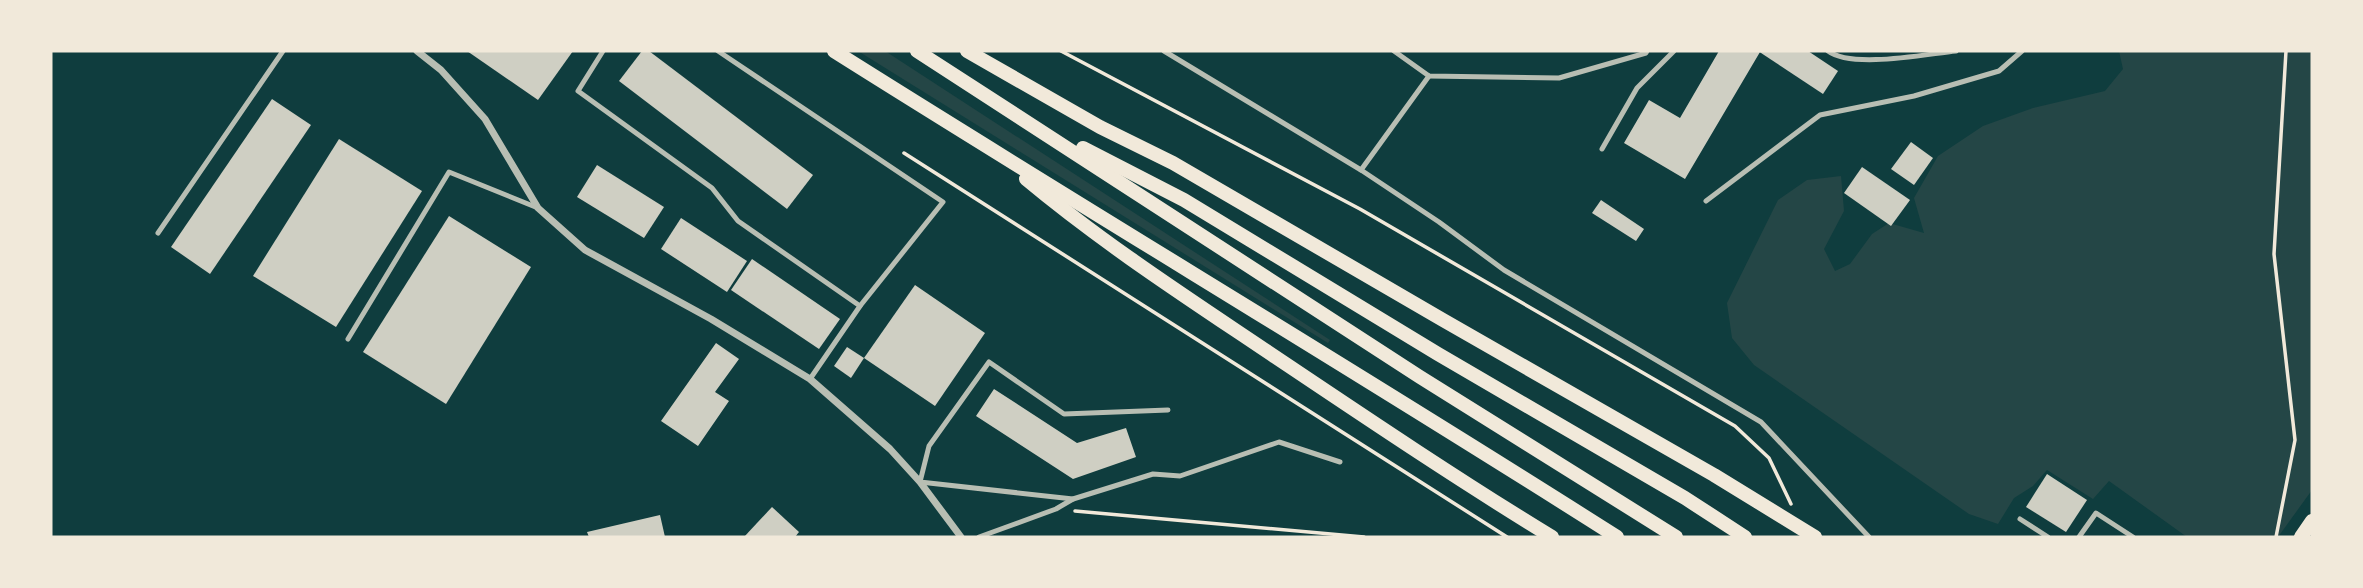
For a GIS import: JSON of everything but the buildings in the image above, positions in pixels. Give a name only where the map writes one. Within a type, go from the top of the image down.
[{"type":"main road","points":[[834,51],[1405,402],[1617,537]]},
{"type":"main road","points":[[918,51],[1420,377],[1676,537]]},
{"type":"main road","points":[[967,51],[1100,127],[1174,163],[1714,475],[1815,537]]},
{"type":"main road","points":[[1012,111],[1184,200],[1438,354],[1685,498],[1745,537]]},
{"type":"main road","points":[[990,149],[1050,200],[1192,301],[1452,476],[1552,537]]},
{"type":"main road","points":[[2301,537],[2312,521]]},
{"type":"street","points":[[418,51],[442,70],[485,119],[538,208],[585,250],[711,319],[810,379],[890,449],[920,482],[961,537]]},
{"type":"lane","points":[[158,233],[283,51]]},
{"type":"lane","points":[[603,51],[578,91],[712,188],[738,221],[860,306]]},
{"type":"lane","points":[[718,51],[943,202],[860,306],[810,379]]},
{"type":"lane","points":[[1164,51],[1361,170],[1504,270],[1761,422],[1869,537]]},
{"type":"lane","points":[[1394,51],[1429,76],[1559,78],[1647,51]]},
{"type":"lane","points":[[1602,149],[1637,88],[1674,51]]},
{"type":"lane","points":[[1828,51],[1833,55],[1858,61],[1956,51]]},
{"type":"lane","points":[[1706,201],[1820,115],[1914,96],[1999,71],[2022,51]]},
{"type":"lane","points":[[1361,170],[1429,76]]},
{"type":"lane","points":[[348,339],[449,172],[538,208]]},
{"type":"lane","points":[[1073,499],[920,482],[929,446],[989,362],[1064,414],[1168,410]]},
{"type":"lane","points":[[979,537],[1056,509],[1073,499],[1153,474],[1180,476],[1279,442],[1339,462]]},
{"type":"lane","points":[[2079,537],[2096,513],[2133,537]]},
{"type":"lane","points":[[2020,519],[2048,537]]},
{"type":"path","points":[[1061,51],[1360,209],[1735,426],[1769,458],[1791,504]]},
{"type":"path","points":[[2276,537],[2295,440],[2274,254],[2286,51]]},
{"type":"path","points":[[904,153],[1507,537]]},
{"type":"path","points":[[1056,509],[1364,537]]},
{"type":"shaded area","points":[[858,51],[885,51],[1330,340],[1328,343]]},
{"type":"shaded area","points":[[2119,51],[2312,51],[2312,490],[2278,537],[2187,537],[2109,481],[2093,499],[2047,470],[2033,486],[2014,498],[1998,524],[1969,514],[1754,365],[1732,338],[1727,303],[1778,200],[1807,180],[1841,176],[1844,211],[1824,249],[1835,271],[1850,264],[1872,234],[1889,223],[1924,233],[1914,198],[1938,156],[1983,126],[2033,108],[2105,91],[2123,69]]}]
